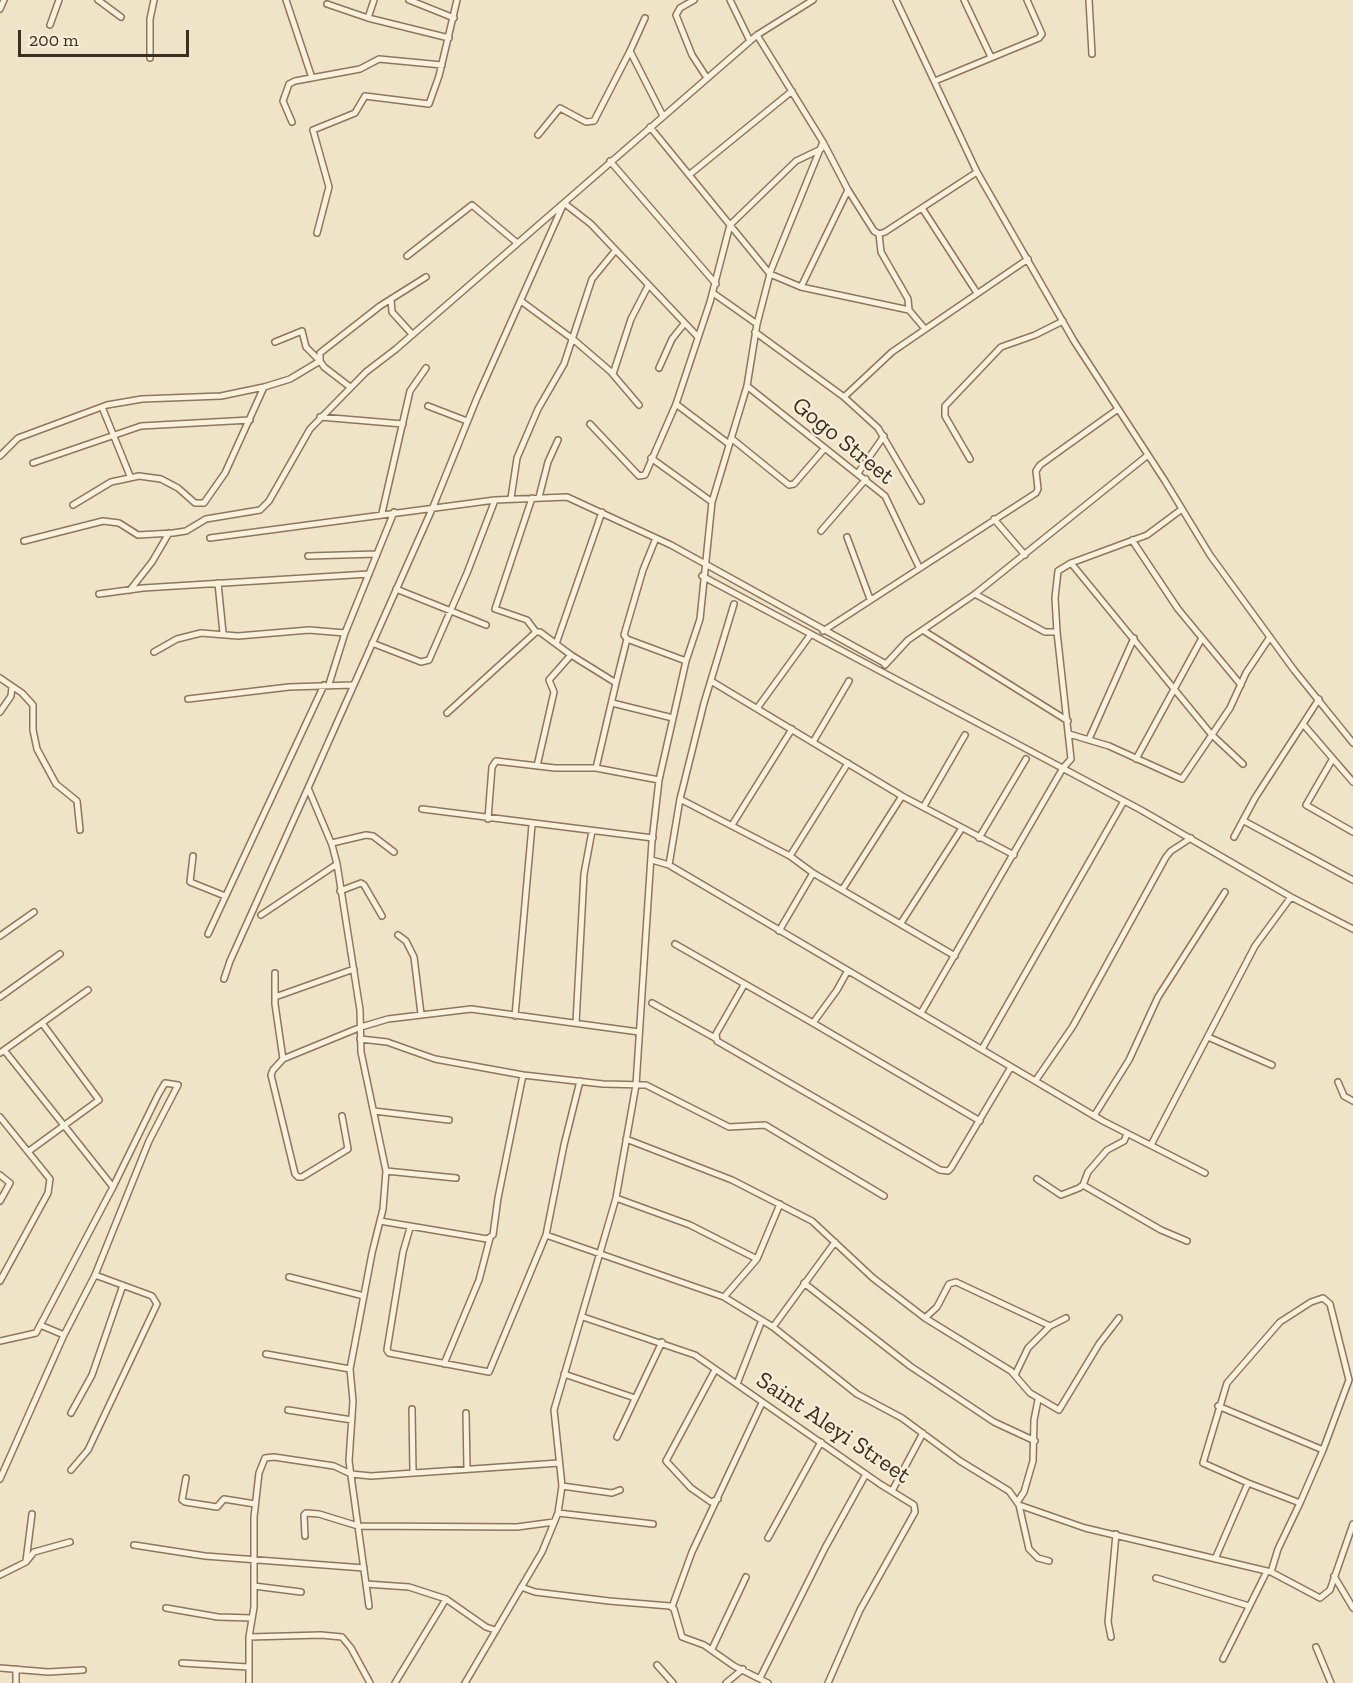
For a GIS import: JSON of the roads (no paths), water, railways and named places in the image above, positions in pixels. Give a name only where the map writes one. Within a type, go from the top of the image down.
[{"type":"street","points":[[0,9],[4,0]]},
{"type":"street","points":[[50,25],[59,0]]},
{"type":"street","points":[[98,0],[121,17]]},
{"type":"street","points":[[150,58],[150,19],[154,0]]},
{"type":"street","points":[[286,0],[312,78]]},
{"type":"street","points":[[368,18],[374,0]]},
{"type":"street","points":[[409,0],[454,18]]},
{"type":"street","points":[[317,233],[329,187],[313,130],[355,113],[365,96],[429,105],[442,66],[457,0]]},
{"type":"street","points":[[694,0],[680,8],[676,15],[692,55],[707,78]]},
{"type":"street","points":[[730,0],[750,41]]},
{"type":"street","points":[[24,541],[103,521],[119,523],[138,535],[186,531],[206,519],[260,510],[269,501],[302,441],[320,417],[350,387],[757,34],[813,0]]},
{"type":"street","points":[[896,0],[977,172],[1063,321],[1210,555],[1270,637],[1353,743]]},
{"type":"street","points":[[964,0],[991,57]]},
{"type":"street","points":[[936,81],[1042,34],[1027,0]]},
{"type":"street","points":[[1089,0],[1092,54]]},
{"type":"street","points":[[327,4],[368,18],[449,38]]},
{"type":"street","points":[[538,135],[560,108],[586,122],[594,121],[645,18]]},
{"type":"street","points":[[757,34],[848,190],[874,231],[879,234]]},
{"type":"street","points":[[630,51],[663,116]]},
{"type":"street","points":[[292,122],[285,109],[284,94],[289,84],[360,69],[379,59],[442,66]]},
{"type":"street","points":[[689,175],[792,91]]},
{"type":"street","points":[[650,127],[770,274],[801,287],[909,310]]},
{"type":"street","points":[[590,424],[639,476],[645,475],[676,404],[716,284],[729,225],[796,161],[822,145]]},
{"type":"street","points":[[465,1683],[542,1552],[558,1513],[562,1486],[554,1410],[616,1198],[636,1085],[659,780],[686,661],[700,619],[702,576],[712,502],[747,386],[756,324],[770,274],[822,145]]},
{"type":"street","points":[[610,161],[716,284]]},
{"type":"street","points":[[879,234],[977,172]]},
{"type":"street","points":[[801,287],[848,190]]},
{"type":"street","points":[[564,203],[591,224],[698,337]]},
{"type":"street","points":[[225,979],[230,961],[433,507],[467,421],[564,203]]},
{"type":"street","points":[[407,256],[472,205],[516,242]]},
{"type":"street","points":[[922,208],[977,293]]},
{"type":"street","points":[[879,234],[881,252],[908,299],[909,310],[925,329]]},
{"type":"street","points":[[511,498],[517,458],[538,409],[564,364],[574,340],[592,279],[615,251]]},
{"type":"street","points":[[844,398],[892,352],[1028,259]]},
{"type":"street","points":[[320,361],[320,353],[391,299],[426,277]]},
{"type":"street","points":[[613,374],[631,319],[648,286]]},
{"type":"street","points":[[713,293],[756,324]]},
{"type":"street","points":[[391,299],[392,312],[411,333]]},
{"type":"street","points":[[521,301],[574,340],[613,374],[639,405]]},
{"type":"street","points":[[970,459],[945,416],[945,406],[1001,347],[1035,335],[1063,321]]},
{"type":"street","points":[[659,368],[672,339],[684,324]]},
{"type":"street","points":[[275,342],[302,331],[306,347],[350,387]]},
{"type":"street","points":[[755,332],[844,398],[884,436],[921,501]]},
{"type":"street","points":[[0,456],[18,438],[102,407],[142,399],[220,396],[264,387],[290,379],[320,361]]},
{"type":"street","points":[[382,513],[410,391],[426,368]]},
{"type":"street","name":"Gogo Street","points":[[747,386],[866,479],[887,499],[920,567]]},
{"type":"street","points":[[73,505],[111,482],[130,476],[161,479],[195,503],[204,502],[225,473],[264,387]]},
{"type":"street","points":[[676,404],[789,485],[794,484],[825,448]]},
{"type":"street","points":[[429,406],[467,421]]},
{"type":"street","points":[[102,407],[130,476]]},
{"type":"street","points":[[758,707],[813,634],[1036,493],[1038,484],[1036,471],[1040,465],[1118,409]]},
{"type":"street","points":[[320,417],[403,424]]},
{"type":"street","points":[[33,463],[112,435],[162,424],[250,420]]},
{"type":"street","points":[[858,473],[884,436]]},
{"type":"street","points":[[540,497],[548,462],[558,440]]},
{"type":"street","points":[[880,670],[908,640],[975,594],[1148,455]]},
{"type":"street","points":[[651,458],[712,502]]},
{"type":"street","points":[[821,531],[866,479]]},
{"type":"street","points":[[210,538],[382,513],[511,498],[567,496],[656,538],[886,664]]},
{"type":"street","points":[[532,498],[495,609],[526,620],[536,632],[540,632],[571,655],[616,683]]},
{"type":"street","points":[[372,643],[425,662],[429,660],[495,500]]},
{"type":"street","points":[[921,1013],[955,956],[966,932],[1071,758],[1057,633],[1056,578],[1058,571],[1071,563],[1147,535],[1182,509]]},
{"type":"street","points":[[208,934],[326,685],[394,512]]},
{"type":"street","points":[[556,644],[602,512]]},
{"type":"street","points":[[994,519],[1025,555]]},
{"type":"street","points":[[130,590],[152,562],[169,533]]},
{"type":"street","points":[[847,537],[870,599]]},
{"type":"street","points":[[656,538],[627,620],[624,635],[627,639],[686,661]]},
{"type":"street","points":[[1132,540],[1178,609],[1241,685]]},
{"type":"street","points":[[308,556],[377,554]]},
{"type":"street","points":[[1071,563],[1211,734],[1243,764]]},
{"type":"street","points":[[99,594],[218,583],[369,574]]},
{"type":"street","points":[[702,576],[1124,801],[1291,897],[1353,929]]},
{"type":"street","points":[[218,583],[223,633]]},
{"type":"street","points":[[396,589],[486,625]]},
{"type":"street","points":[[975,594],[1045,632],[1057,633]]},
{"type":"street","points":[[669,865],[680,799],[734,604]]},
{"type":"street","points":[[154,652],[177,639],[201,633],[238,636],[309,630],[345,633]]},
{"type":"street","points":[[924,631],[1068,721]]},
{"type":"street","points":[[447,713],[536,632]]},
{"type":"street","points":[[1070,734],[1182,779],[1230,708],[1270,637]]},
{"type":"street","points":[[1089,740],[1134,638]]},
{"type":"street","points":[[1136,759],[1202,638]]},
{"type":"street","points":[[596,768],[627,639]]},
{"type":"street","points":[[537,766],[554,692],[549,680],[571,655]]},
{"type":"street","points":[[0,678],[33,705],[33,730],[37,749],[56,784],[77,801],[80,830]]},
{"type":"street","points":[[711,681],[758,707],[902,796],[1014,855]]},
{"type":"street","points":[[813,742],[849,681]]},
{"type":"street","points":[[188,699],[326,685],[352,685]]},
{"type":"street","points":[[0,712],[11,696],[12,687]]},
{"type":"street","points":[[1234,837],[1255,798],[1318,699]]},
{"type":"street","points":[[612,703],[673,718]]},
{"type":"street","points":[[1303,724],[1353,782]]},
{"type":"street","points":[[732,825],[792,729]]},
{"type":"street","points":[[924,806],[964,735]]},
{"type":"street","points":[[979,838],[1026,759]]},
{"type":"street","points":[[1332,760],[1306,805],[1353,832]]},
{"type":"street","points":[[488,819],[492,766],[496,761],[537,766],[596,768],[659,780]]},
{"type":"street","points":[[790,856],[848,763]]},
{"type":"street","points":[[308,788],[332,843],[337,864],[354,969],[361,1027],[360,1039],[386,1171],[386,1189],[350,1369],[352,1420],[349,1461],[369,1606]]},
{"type":"street","points":[[842,890],[902,796]]},
{"type":"street","points":[[680,799],[790,856],[813,873],[955,956]]},
{"type":"street","points":[[982,1049],[1124,801]]},
{"type":"street","points":[[422,809],[532,825],[653,838]]},
{"type":"street","points":[[1244,821],[1353,880]]},
{"type":"street","points":[[515,1016],[532,825]]},
{"type":"street","points":[[901,923],[962,828]]},
{"type":"street","points":[[576,1023],[584,874],[592,831]]},
{"type":"street","points":[[332,843],[366,835],[373,836],[394,852]]},
{"type":"street","points":[[1036,1080],[1073,1026],[1166,857],[1191,838]]},
{"type":"street","points":[[193,856],[190,882],[225,896]]},
{"type":"street","points":[[652,860],[669,865],[1094,1116],[1205,1173]]},
{"type":"street","points":[[261,915],[337,864]]},
{"type":"street","points":[[779,931],[813,873]]},
{"type":"street","points":[[340,891],[361,883],[382,916]]},
{"type":"street","points":[[1094,1116],[1129,1060],[1158,997],[1225,892]]},
{"type":"street","points":[[1151,1145],[1255,946],[1291,897]]},
{"type":"street","points":[[0,936],[34,912]]},
{"type":"street","points":[[398,934],[406,940],[414,957],[421,1014]]},
{"type":"street","points":[[675,944],[980,1121]]},
{"type":"street","points":[[0,997],[60,954]]},
{"type":"street","points":[[275,998],[354,969]]},
{"type":"street","points":[[813,1023],[847,972]]},
{"type":"street","points":[[275,974],[275,998],[283,1059]]},
{"type":"street","points":[[715,1038],[744,985]]},
{"type":"street","points":[[88,990],[2,1052],[113,1187]]},
{"type":"street","points":[[652,1004],[715,1038],[940,1170],[946,1171],[951,1168],[1011,1066]]},
{"type":"street","points":[[342,1116],[348,1149],[302,1177],[294,1174],[271,1075],[283,1059],[361,1027],[421,1014],[484,1009],[515,1016],[639,1032]]},
{"type":"street","points":[[29,1151],[99,1100],[42,1023]]},
{"type":"street","points":[[1208,1037],[1272,1065]]},
{"type":"street","points":[[360,1039],[387,1042],[435,1059],[523,1075],[580,1082],[646,1084],[729,1127],[765,1125],[884,1196]]},
{"type":"street","points":[[444,1364],[479,1280],[490,1238],[493,1235],[498,1198],[523,1075]]},
{"type":"street","points":[[410,1228],[403,1252],[387,1350],[389,1353],[444,1364],[486,1372],[491,1370],[546,1235],[564,1145],[580,1082]]},
{"type":"street","points":[[1338,1082],[1344,1096],[1353,1101]]},
{"type":"street","points":[[0,1341],[36,1333],[165,1083],[178,1084],[149,1141],[95,1275],[64,1335],[0,1479]]},
{"type":"street","points":[[374,1111],[449,1120]]},
{"type":"street","points":[[0,1118],[2,1125],[48,1173],[50,1185],[0,1281]]},
{"type":"street","points":[[1037,1179],[1061,1195],[1083,1185],[1088,1172],[1107,1150],[1124,1141],[1127,1134]]},
{"type":"street","points":[[626,1138],[732,1180],[812,1221],[873,1278],[925,1318],[1015,1375],[1038,1400],[1059,1410],[1099,1344],[1119,1318]]},
{"type":"street","points":[[386,1171],[456,1178]]},
{"type":"street","points":[[0,1175],[10,1183],[0,1201]]},
{"type":"street","points":[[1083,1185],[1161,1230],[1187,1241]]},
{"type":"street","points":[[616,1198],[690,1225],[757,1259]]},
{"type":"street","points":[[724,1297],[757,1259],[780,1204]]},
{"type":"street","points":[[380,1221],[410,1228],[490,1238]]},
{"type":"street","points":[[546,1235],[600,1256],[724,1297],[762,1320],[857,1394],[902,1418],[1009,1491],[1018,1503],[1029,1549],[1038,1558],[1049,1561]]},
{"type":"street","points":[[772,1327],[835,1242]]},
{"type":"street","points":[[71,1470],[88,1450],[157,1304],[152,1296],[95,1275]]},
{"type":"street","points":[[289,1276],[364,1296]]},
{"type":"street","points":[[925,1318],[937,1307],[949,1284],[956,1282],[1050,1326]]},
{"type":"street","points":[[804,1283],[920,1373],[994,1422],[1035,1440]]},
{"type":"street","points":[[71,1413],[92,1376],[123,1286]]},
{"type":"street","points":[[1223,1659],[1269,1572],[1278,1549],[1300,1503],[1323,1450],[1347,1390],[1349,1380],[1346,1363],[1329,1304],[1323,1298],[1317,1299],[1280,1322],[1234,1373],[1218,1406],[1203,1463],[1300,1503]]},
{"type":"street","name":"Saint Aleyi Street","points":[[583,1317],[695,1355],[866,1474],[914,1504],[915,1512],[860,1610],[828,1683]]},
{"type":"street","points":[[1015,1375],[1028,1348],[1050,1326],[1066,1318]]},
{"type":"street","points":[[737,1384],[762,1320]]},
{"type":"street","points":[[40,1326],[64,1335]]},
{"type":"street","points":[[617,1437],[662,1342]]},
{"type":"street","points":[[266,1354],[350,1369]]},
{"type":"street","points":[[1346,1363],[1353,1360]]},
{"type":"street","points":[[716,1370],[666,1461],[691,1488],[711,1502],[718,1499]]},
{"type":"street","points":[[564,1374],[635,1398]]},
{"type":"street","points":[[1018,1503],[1024,1492],[1035,1440],[1034,1420],[1038,1400]]},
{"type":"street","points":[[762,1403],[692,1552],[672,1607],[682,1637],[712,1649],[734,1666],[768,1683]]},
{"type":"street","points":[[1218,1406],[1323,1450]]},
{"type":"street","points":[[412,1409],[413,1472]]},
{"type":"street","points":[[288,1410],[352,1420]]},
{"type":"street","points":[[466,1413],[467,1469]]},
{"type":"street","points":[[892,1491],[922,1433]]},
{"type":"street","points":[[768,1538],[821,1442]]},
{"type":"street","points":[[249,1683],[255,1504],[259,1473],[268,1456],[334,1466],[351,1474],[371,1476],[559,1463]]},
{"type":"street","points":[[760,1678],[825,1548],[866,1474]]},
{"type":"street","points":[[186,1478],[182,1500],[185,1502],[217,1507],[224,1499],[255,1504]]},
{"type":"street","points":[[1215,1559],[1248,1483]]},
{"type":"street","points":[[562,1486],[612,1493],[620,1490]]},
{"type":"street","points":[[1018,1503],[1085,1528],[1269,1572],[1320,1598],[1327,1595],[1353,1524]]},
{"type":"street","points":[[305,1536],[304,1515],[306,1513],[319,1514],[358,1526],[517,1527],[554,1522]]},
{"type":"street","points":[[558,1513],[653,1524]]},
{"type":"street","points":[[26,1562],[32,1514]]},
{"type":"street","points":[[1111,1637],[1108,1622],[1116,1534]]},
{"type":"street","points":[[0,1575],[26,1562],[34,1552],[70,1542]]},
{"type":"street","points":[[134,1545],[253,1560],[364,1568]]},
{"type":"street","points":[[1334,1576],[1353,1608]]},
{"type":"street","points":[[712,1649],[746,1577]]},
{"type":"street","points":[[1156,1578],[1249,1606]]},
{"type":"street","points":[[366,1584],[409,1587],[446,1599],[486,1627],[495,1630]]},
{"type":"street","points":[[254,1586],[301,1592]]},
{"type":"street","points":[[521,1587],[577,1597],[672,1607]]},
{"type":"street","points":[[395,1683],[446,1599]]},
{"type":"street","points":[[166,1608],[218,1617],[252,1618]]},
{"type":"street","points":[[249,1637],[321,1635],[342,1637],[351,1648],[370,1683]]},
{"type":"street","points":[[1316,1647],[1331,1683]]},
{"type":"street","points":[[182,1663],[248,1667]]},
{"type":"street","points":[[657,1665],[673,1683]]},
{"type":"street","points":[[0,1668],[48,1672],[83,1670]]},
{"type":"street","points":[[16,1669],[16,1683]]},
{"type":"street","points":[[726,1683],[743,1669]]}]
